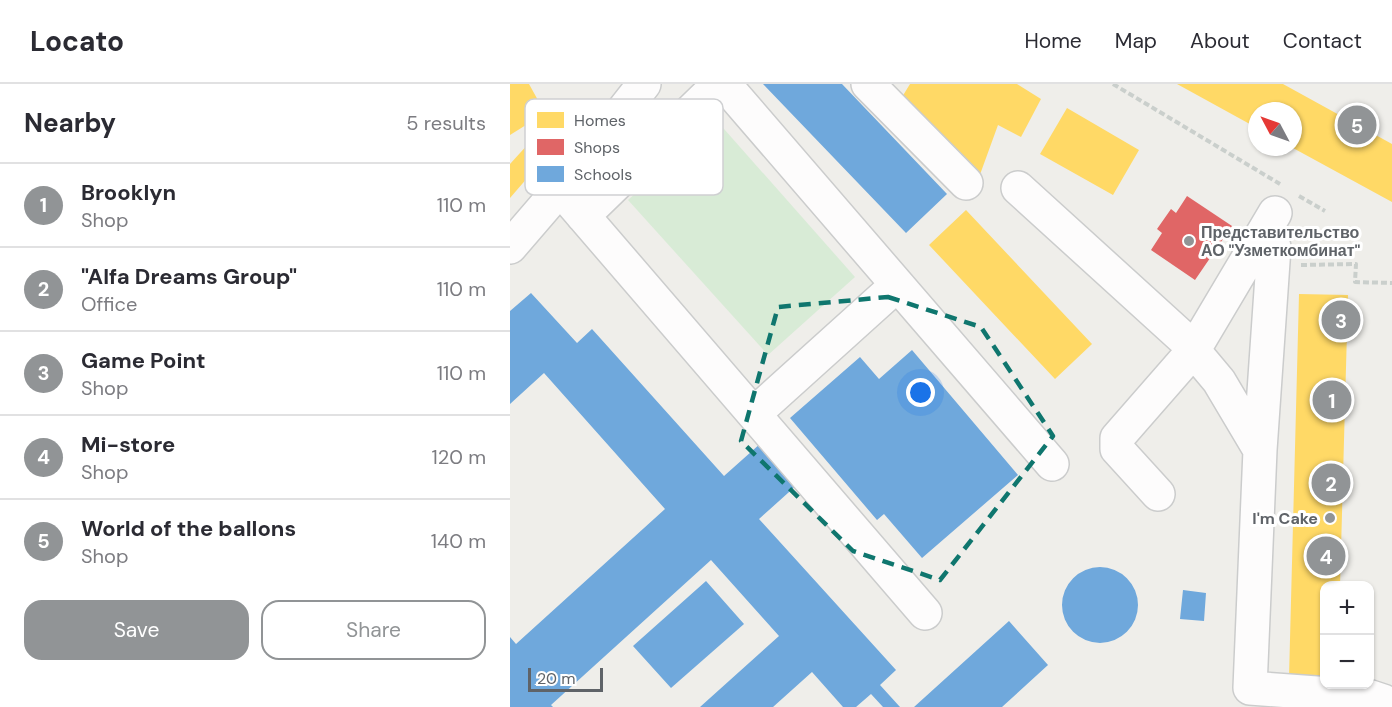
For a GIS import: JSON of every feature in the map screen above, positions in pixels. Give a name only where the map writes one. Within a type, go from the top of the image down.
[{"type":"lane","points":[[632,99],[644,84]]},
{"type":"lane","points":[[868,84],[966,183]]},
{"type":"lane","points":[[704,99],[717,86],[732,93],[1052,464]]},
{"type":"lane","points":[[1018,188],[1183,339],[1219,381],[1260,450]]},
{"type":"lane","points":[[510,247],[555,195]]},
{"type":"lane","points":[[565,195],[925,613]]},
{"type":"lane","points":[[583,216],[605,195]]},
{"type":"lane","points":[[1158,494],[1117,449],[1117,438],[1193,351],[1286,199]]},
{"type":"lane","points":[[1273,256],[1260,450],[1250,697],[1371,697],[1392,706]]},
{"type":"lane","points":[[754,414],[897,285]]},
{"type":"path","points":[[1113,84],[1286,199],[1325,211]]},
{"type":"path","points":[[1273,256],[1356,264],[1355,282],[1392,283]]},
{"type":"highlighted area","points":[[888,297],[981,327],[1053,436],[940,580],[853,551],[741,441],[778,307]]},
{"type":"green space","points":[[723,128],[855,277],[768,355],[628,200],[634,195],[723,195]]},
{"type":"building: Homes","points":[[510,84],[529,84],[537,99],[525,99],[525,126],[510,135]]},
{"type":"building: Homes","points":[[910,84],[1017,84],[1041,99],[1021,137],[998,125],[978,180],[899,102]]},
{"type":"building: Homes","points":[[1177,84],[1283,84],[1392,144],[1392,202],[1302,153],[1302,102],[1248,102],[1248,123]]},
{"type":"building: Homes","points":[[1067,108],[1139,150],[1113,195],[1040,154]]},
{"type":"building: Homes","points":[[525,148],[525,181],[510,198],[510,164]]},
{"type":"building: Homes","points":[[966,210],[1092,344],[1055,379],[929,245]]},
{"type":"building: Homes","points":[[1299,294],[1348,295],[1340,581],[1320,581],[1320,679],[1289,678]]},
{"type":"building: Shops","name":"Представительство АО \"Узметкомбинат\"","points":[[1187,196],[1232,226],[1195,280],[1151,250],[1162,233],[1157,229],[1171,209],[1176,213]]},
{"type":"building: Schools","points":[[763,84],[842,84],[947,194],[906,233]]},
{"type":"building: Schools","points":[[531,293],[577,343],[592,329],[724,476],[761,443],[798,484],[759,519],[896,670],[880,685],[900,707],[883,707],[871,694],[856,707],[843,707],[812,672],[773,707],[700,707],[779,636],[711,560],[551,705],[553,707],[510,707],[510,637],[516,644],[665,509],[544,373],[510,404],[510,311]]},
{"type":"building: Schools","points":[[912,350],[1018,475],[922,558],[884,514],[877,520],[790,418],[860,357],[879,379]]},
{"type":"building: Schools","points":[[1100,567],[1115,570],[1127,578],[1135,590],[1138,605],[1135,620],[1127,632],[1115,640],[1100,643],[1085,640],[1073,632],[1065,620],[1062,605],[1065,590],[1073,578],[1085,570]]},
{"type":"building: Schools","points":[[706,581],[744,624],[671,688],[633,646]]},
{"type":"building: Schools","points":[[1183,590],[1206,593],[1204,621],[1180,619]]},
{"type":"building: Schools","points":[[1009,621],[1048,665],[1002,707],[914,707]]},
{"type":"place","name":"World of the ballons","points":[[1357,125]]},
{"type":"place","name":"Представительство АО \"Узметкомбинат\"","points":[[1189,241]]},
{"type":"place","name":"Game Point","points":[[1341,320]]},
{"type":"place","name":"Brooklyn","points":[[1332,400]]},
{"type":"place","name":"\"Alfa Dreams Group\"","points":[[1331,483]]},
{"type":"place","name":"I'm Cake","points":[[1330,518]]},
{"type":"place","name":"Mi-store","points":[[1326,556]]}]
